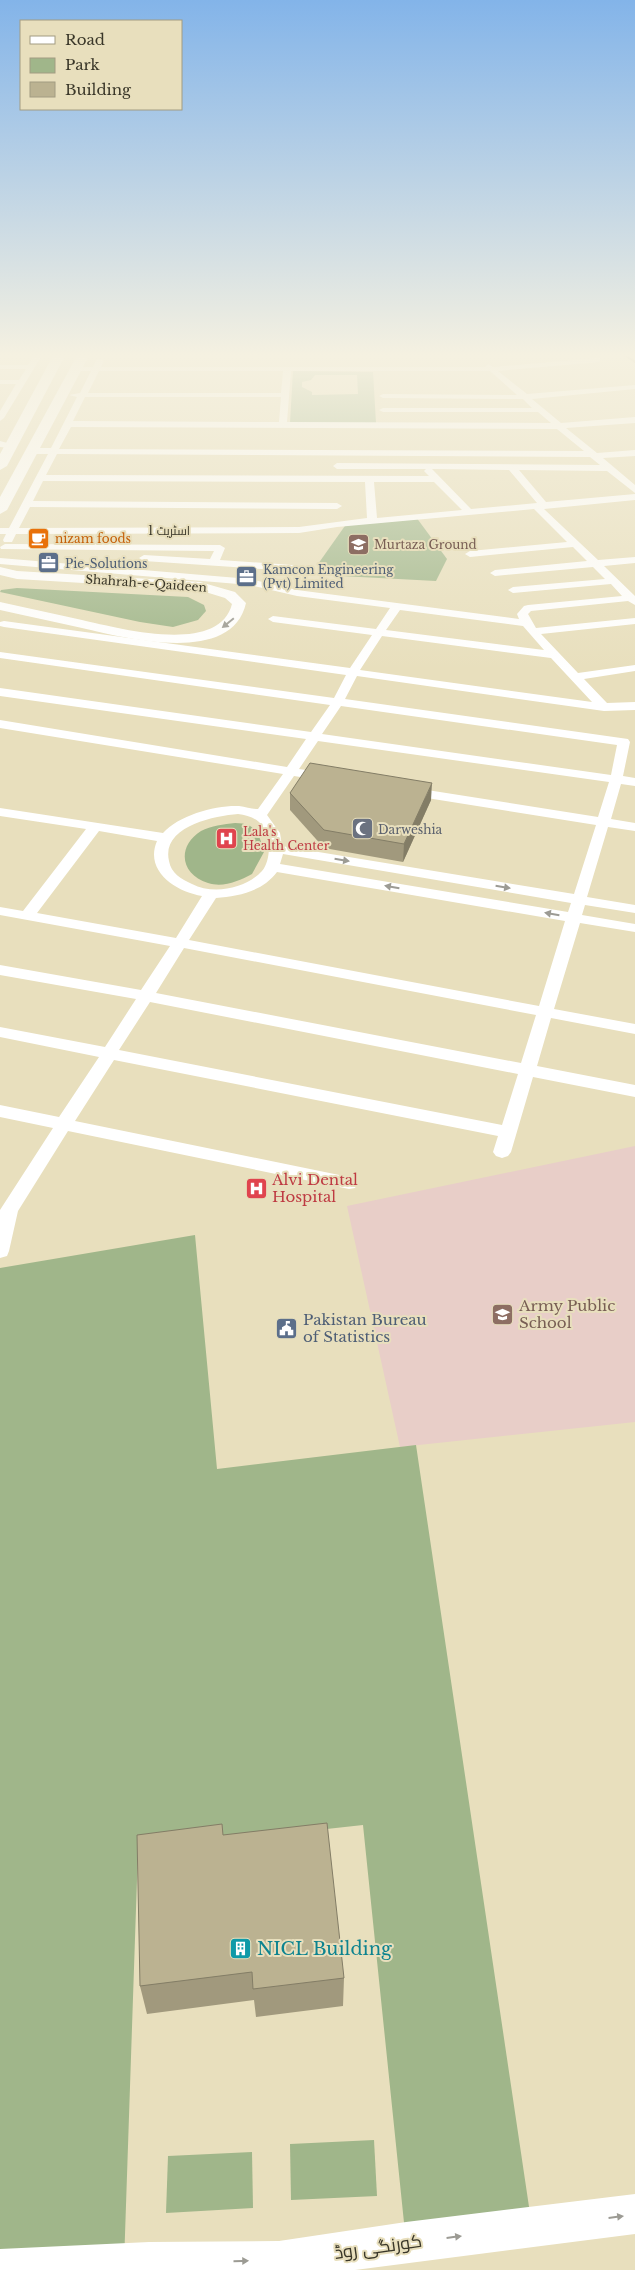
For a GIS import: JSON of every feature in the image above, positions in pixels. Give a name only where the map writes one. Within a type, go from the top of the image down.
[{"type":"highway","points":[[0,510],[29,458]]},
{"type":"main road","name":"Shahrah-e-Qaideen","points":[[0,606],[137,636],[162,639],[186,638],[206,634],[225,627],[239,611],[239,603],[230,595],[200,586],[3,572]]},
{"type":"main road","name":"Shahrah-e-Qaideen","points":[[0,598],[153,630],[183,630],[200,626],[218,611],[213,599],[184,591],[48,583],[3,572]]},
{"type":"main road","name":"کورنگی روڈ","points":[[0,2270],[149,2262],[279,2261],[406,2242],[635,2214]]},
{"type":"street","points":[[50,458],[5,547],[3,572],[31,565],[250,582],[297,594],[530,628],[635,621]]},
{"type":"street","points":[[337,458],[337,524]]},
{"type":"street","points":[[598,458],[635,489]]},
{"type":"street","points":[[337,466],[610,468]]},
{"type":"street","points":[[425,467],[469,512]]},
{"type":"street","points":[[512,468],[540,506],[575,544],[631,595]]},
{"type":"street","points":[[40,478],[336,492]]},
{"type":"street","points":[[26,504],[336,492],[369,479],[437,479]]},
{"type":"street","points":[[369,479],[372,521]]},
{"type":"street","name":"اسٹریٹ 1","points":[[0,531],[299,530],[337,524],[635,497]]},
{"type":"street","points":[[470,554],[575,544]]},
{"type":"street","points":[[5,547],[220,548],[214,563]]},
{"type":"street","points":[[108,556],[292,568]]},
{"type":"street","points":[[495,573],[635,560]]},
{"type":"street","points":[[513,590],[614,581]]},
{"type":"street","points":[[604,707],[530,628],[522,614],[528,608],[631,595]]},
{"type":"street","points":[[259,814],[263,812],[337,703],[356,667],[396,607]]},
{"type":"street","points":[[273,619],[555,655]]},
{"type":"street","points":[[1,625],[189,649],[591,694]]},
{"type":"street","points":[[0,655],[624,742],[616,780],[502,1152]]},
{"type":"street","points":[[356,667],[604,707],[635,706]]},
{"type":"street","points":[[575,677],[635,668]]},
{"type":"street","points":[[0,692],[635,782]]},
{"type":"street","points":[[0,724],[340,780]]},
{"type":"street","points":[[398,789],[635,827]]},
{"type":"street","points":[[231,810],[248,811],[259,814],[270,827],[277,849],[273,867],[265,878],[249,887],[234,892],[211,894],[191,889],[176,882],[166,872],[160,860],[160,848],[167,838],[176,828],[205,814],[231,810]]},
{"type":"street","points":[[0,812],[167,838]]},
{"type":"street","points":[[27,916],[95,827]]},
{"type":"street","points":[[277,849],[635,909]]},
{"type":"street","points":[[273,867],[635,928]]},
{"type":"street","points":[[0,1251],[9,1210],[211,894]]},
{"type":"street","points":[[0,911],[635,1029]]},
{"type":"street","points":[[0,970],[146,996],[635,1091]]},
{"type":"street","points":[[0,1032],[508,1132]]},
{"type":"street","points":[[0,1111],[349,1183]]},
{"type":"shaded area","name":"Army Public School","points":[[635,1146],[635,1422],[400,1447],[347,1206]]},
{"type":"green space","points":[[416,517],[447,559],[436,581],[322,575],[318,564],[347,523]]},
{"type":"green space","points":[[17,588],[188,597],[204,605],[206,611],[198,620],[173,627],[140,622],[0,592],[1,590]]},
{"type":"green space","points":[[235,823],[248,825],[256,831],[264,852],[252,874],[236,881],[219,885],[208,883],[192,874],[187,867],[185,852],[193,838],[201,831],[209,828]]},
{"type":"green space","points":[[195,1235],[217,1469],[416,1445],[532,2227],[406,2242],[363,1825],[138,1850],[124,2264],[0,2265],[0,1268]]},
{"type":"green space","points":[[374,2140],[377,2196],[291,2200],[290,2144]]},
{"type":"green space","points":[[252,2152],[253,2208],[166,2213],[168,2156]]},
{"type":"building","name":"Darweshia","points":[[310,763],[432,783],[404,844],[324,830],[290,793]]},
{"type":"building","name":"NICL Building","points":[[327,1823],[344,1978],[253,1989],[252,1972],[140,1986],[137,1835],[222,1824],[223,1835]]},
{"type":"place","name":"nizam foods","points":[[39,538]]},
{"type":"place","name":"Murtaza Ground","points":[[358,544]]},
{"type":"place","name":"Pie-Solutions","points":[[49,563]]},
{"type":"place","name":"Kamcon Engineering (Pvt) Limited","points":[[247,576]]},
{"type":"place","name":"Darweshia","points":[[362,829]]},
{"type":"place","name":"Lala's Health Center","points":[[227,838]]},
{"type":"place","name":"Alvi Dental Hospital","points":[[256,1188]]},
{"type":"place","name":"Army Public School","points":[[503,1314]]},
{"type":"place","name":"Pakistan Bureau of Statistics","points":[[287,1328]]},
{"type":"place","name":"NICL Building","points":[[241,1949]]}]
